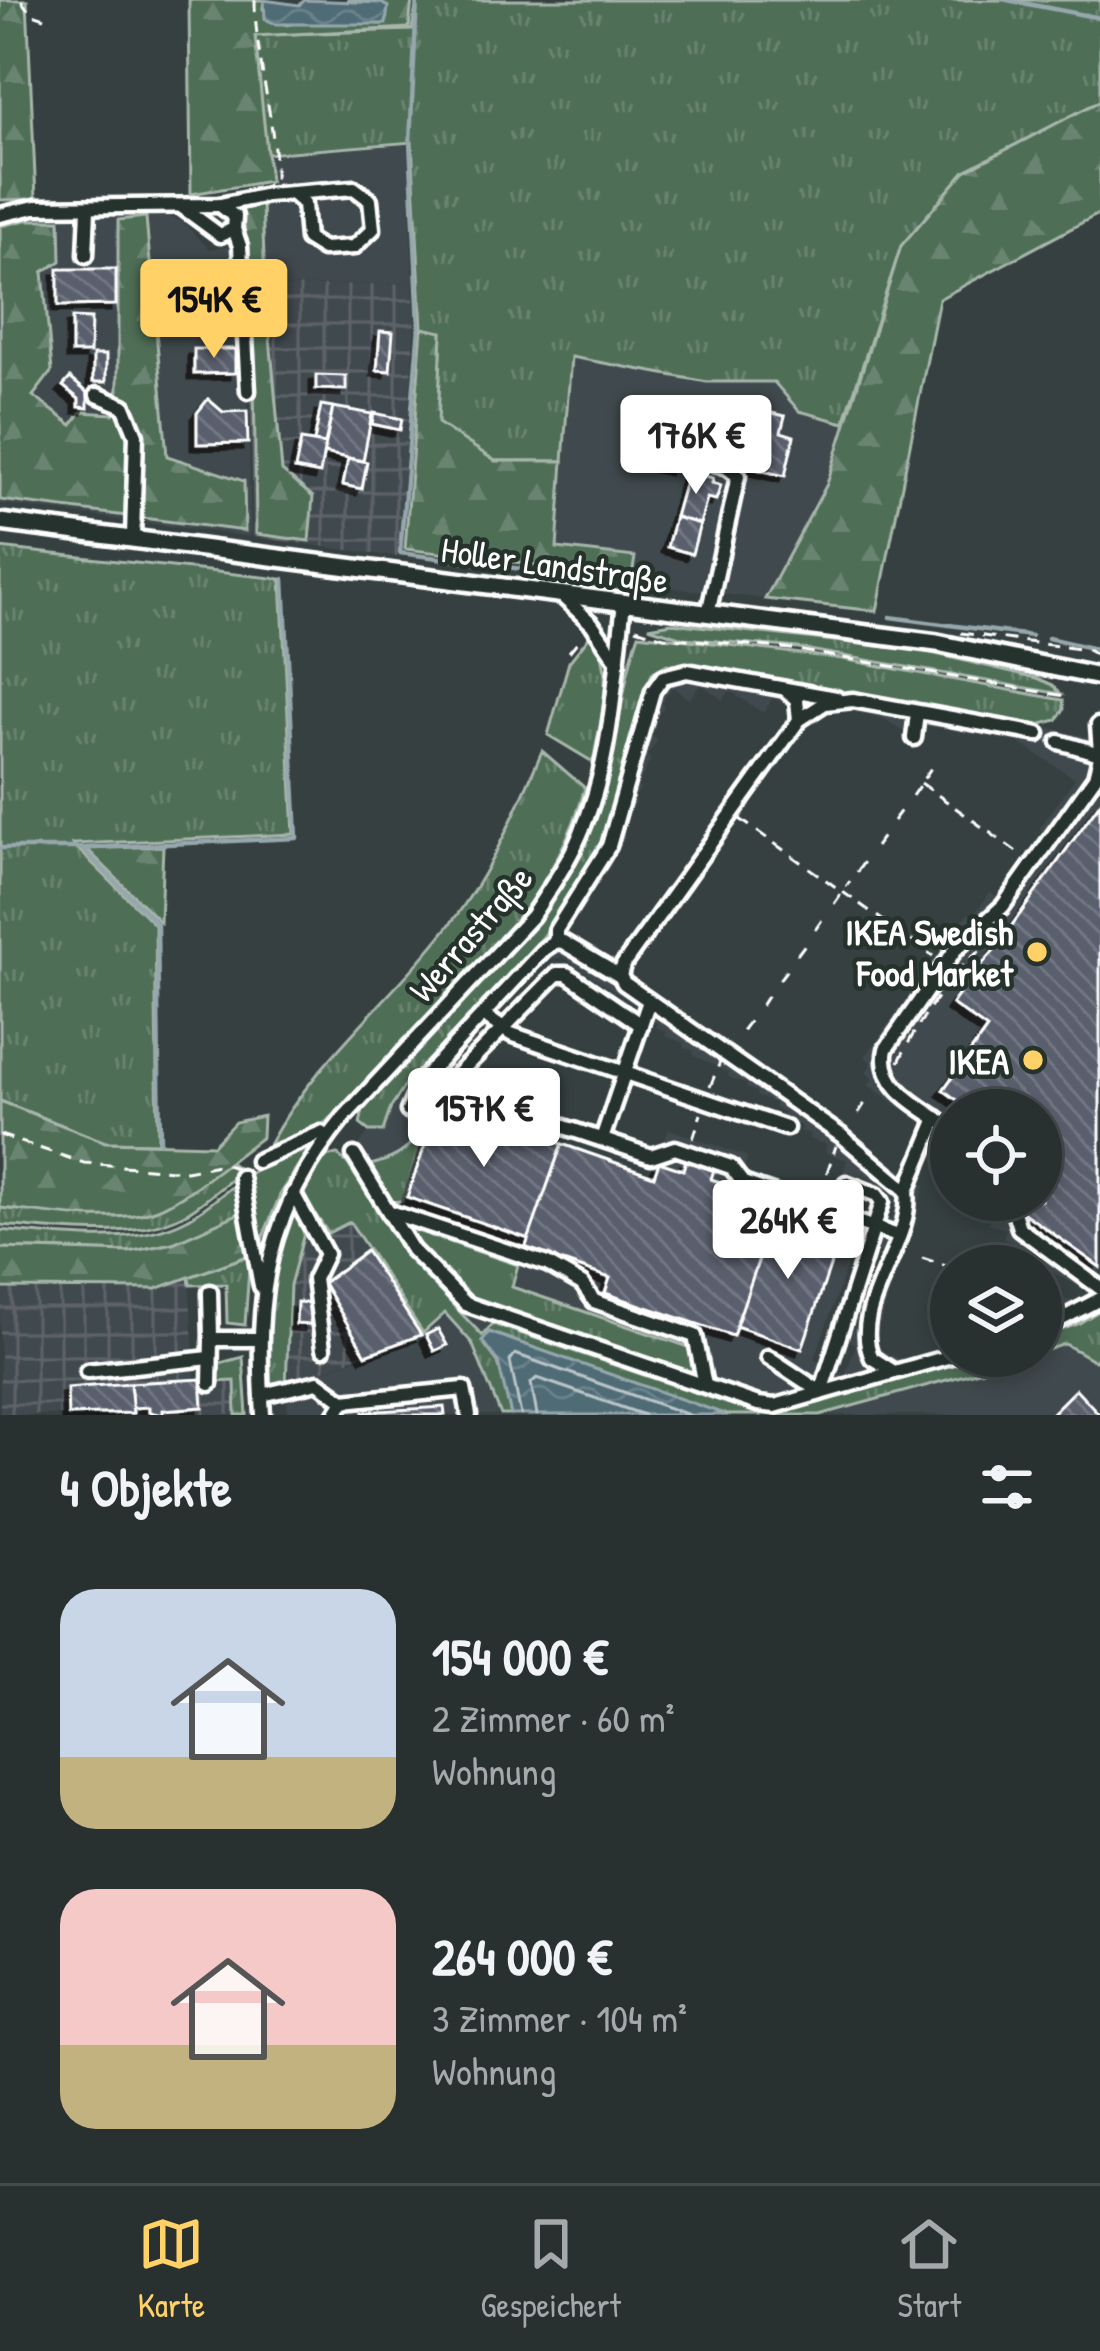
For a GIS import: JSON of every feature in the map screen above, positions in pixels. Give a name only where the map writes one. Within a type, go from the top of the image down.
[{"type":"main road","name":"Holler Landstraße","points":[[0,521],[312,555],[562,595],[937,643],[1100,677]]},
{"type":"street","points":[[0,215],[35,208],[220,206],[268,195],[354,188],[370,200],[373,230],[354,247],[323,249],[307,239],[304,204],[292,194]]},
{"type":"street","points":[[220,206],[235,217],[240,246],[248,392]]},
{"type":"street","points":[[182,207],[220,236],[234,229]]},
{"type":"street","points":[[86,255],[88,208]]},
{"type":"street","points":[[97,395],[124,406],[136,435],[133,537]]},
{"type":"street","points":[[708,412],[698,460],[726,466],[738,476],[708,614]]},
{"type":"street","points":[[562,595],[592,624],[618,662]]},
{"type":"street","name":"Werrastraße","points":[[263,1415],[258,1339],[262,1293],[277,1230],[292,1193],[328,1136],[532,916],[557,878],[580,835],[602,771],[624,603]]},
{"type":"street","points":[[556,941],[556,930],[609,846],[657,683],[670,673],[687,671],[828,694],[839,700],[1038,734]]},
{"type":"street","points":[[785,689],[797,700],[799,720]]},
{"type":"street","points":[[620,976],[623,965],[799,720],[814,707],[839,700]]},
{"type":"street","points":[[914,737],[917,713]]},
{"type":"street","points":[[930,1113],[891,1083],[884,1067],[886,1049],[955,950],[1021,882],[1095,778],[1099,728]]},
{"type":"street","points":[[1059,742],[1100,754]]},
{"type":"street","points":[[408,1111],[421,1081],[556,941],[620,976],[842,1136],[907,1191]]},
{"type":"street","points":[[641,1025],[562,972],[456,1076],[451,1089],[651,1156],[675,1148],[730,1167],[743,1183],[898,1236]]},
{"type":"street","points":[[602,1139],[650,1001]]},
{"type":"street","points":[[482,1015],[502,1030],[786,1128]]},
{"type":"street","points":[[257,1160],[321,1133],[328,1136]]},
{"type":"street","points":[[892,1371],[872,1358],[866,1335],[908,1202],[907,1191],[930,1135]]},
{"type":"street","points":[[354,1155],[412,1250],[466,1304],[766,1406],[930,1362]]},
{"type":"street","points":[[241,1177],[262,1293]]},
{"type":"street","points":[[821,1392],[880,1198],[846,1183]]},
{"type":"street","points":[[292,1193],[326,1254],[314,1279],[323,1348]]},
{"type":"street","points":[[388,1212],[547,1264],[582,1285],[594,1301],[695,1336],[705,1385]]},
{"type":"street","points":[[1017,1221],[1019,1228],[1100,1288]]},
{"type":"street","points":[[210,1292],[210,1384]]},
{"type":"street","points":[[1062,1319],[1100,1299]]},
{"type":"street","points":[[211,1340],[258,1339]]},
{"type":"street","points":[[768,1357],[821,1392]]},
{"type":"street","points":[[87,1371],[210,1358]]},
{"type":"street","points":[[262,1395],[318,1382],[344,1401],[464,1389],[469,1415]]},
{"type":"street","points":[[335,1415],[344,1401]]},
{"type":"path","points":[[21,0],[29,13],[45,17]]},
{"type":"path","points":[[255,0],[261,68],[274,128],[275,183],[268,195]]},
{"type":"path","points":[[622,624],[664,637],[791,650],[1065,696]]},
{"type":"path","points":[[912,796],[931,768]]},
{"type":"path","points":[[921,783],[1028,860]]},
{"type":"path","points":[[893,821],[905,805]]},
{"type":"path","points":[[730,812],[941,962]]},
{"type":"path","points":[[875,847],[886,830]]},
{"type":"path","points":[[857,872],[868,856]]},
{"type":"path","points":[[834,904],[850,881]]},
{"type":"path","points":[[815,930],[827,914]]},
{"type":"path","points":[[797,955],[809,939]]},
{"type":"path","points":[[892,1072],[961,966],[983,946],[999,944]]},
{"type":"path","points":[[779,980],[791,964]]},
{"type":"path","points":[[961,966],[968,971]]},
{"type":"path","points":[[760,1006],[772,989]]},
{"type":"path","points":[[742,1031],[754,1015]]},
{"type":"path","points":[[707,1095],[721,1061]]},
{"type":"path","points":[[858,1114],[869,1097]]},
{"type":"path","points":[[692,1141],[703,1106]]},
{"type":"path","points":[[0,1135],[84,1163],[186,1171],[230,1163],[241,1177]]},
{"type":"path","points":[[817,1202],[836,1144]]},
{"type":"path","points":[[778,1195],[773,1211],[864,1239]]},
{"type":"path","points":[[922,1258],[930,1261]]},
{"type":"shaded area","points":[[407,142],[413,283],[265,287],[262,202],[272,199],[266,154]]},
{"type":"shaded area","points":[[153,212],[182,221],[209,249],[235,246],[248,409],[251,537],[0,504],[0,500],[245,531],[244,481],[167,456],[146,218],[118,220],[118,389],[112,415],[81,412],[72,425],[33,396],[52,371],[43,272],[0,221],[31,214]]},
{"type":"shaded area","points":[[413,283],[415,325],[398,557],[253,537],[249,288]],"holes":[[[265,292],[282,471],[313,497],[256,533],[253,293]]]},
{"type":"shaded area","points":[[570,356],[707,382],[774,382],[799,411],[844,423],[827,484],[765,599],[640,584],[632,576],[634,557],[556,548]]},
{"type":"shaded area","points":[[667,664],[1038,725],[1100,740],[1100,1310],[1062,1330],[1064,1299],[1081,1304],[1086,1290],[1062,1277],[1062,1245],[1012,1245],[1003,1239],[1006,1229],[988,1223],[1062,1221],[1062,1089],[930,1089],[930,1127],[868,1085],[873,1078],[866,1072],[872,1063],[865,1057],[968,913],[973,916],[990,892],[997,896],[1075,778],[1017,742],[927,726],[925,733],[903,731],[863,713],[837,711],[816,720],[773,698],[763,713],[730,691],[723,700],[701,684],[689,699],[672,687],[661,704],[664,707],[653,722],[657,725],[651,735],[658,740],[647,756],[651,759],[637,787],[636,802],[617,829],[626,836],[565,932],[925,1186],[876,1336],[885,1353],[901,1359],[930,1353],[930,1371],[762,1415],[494,1325],[482,1335],[410,1260],[347,1163],[369,1131],[383,1130],[406,1084],[524,958],[580,883],[600,846],[653,672]],"holes":[[[563,957],[635,1005],[631,1012],[657,1023],[656,1027],[667,1032],[665,1036],[684,1043],[693,1055],[775,1103],[774,1108],[784,1112],[782,1119],[801,1126],[809,1139],[827,1145],[825,1152],[847,1160],[842,1176],[857,1182],[860,1174],[890,1189],[896,1207],[891,1220],[883,1219],[873,1250],[881,1253],[850,1341],[856,1344],[845,1375],[815,1359],[854,1245],[862,1246],[869,1220],[833,1202],[743,1171],[748,1157],[669,1129],[650,1174],[440,1102],[444,1089],[437,1086],[443,1072],[550,959]]]},
{"type":"shaded area","points":[[317,1221],[328,1233],[350,1222],[423,1333],[286,1384],[290,1285],[305,1230]]},
{"type":"shaded area","points":[[189,1277],[195,1378],[203,1383],[235,1381],[236,1415],[0,1415],[0,1288],[156,1289]]},
{"type":"shaded area","points":[[445,1312],[472,1343],[501,1415],[288,1415],[286,1384],[421,1335]]},
{"type":"shaded area","points":[[1062,1345],[1100,1364],[1100,1415],[820,1415],[962,1377],[1062,1377]]},
{"type":"green space","points":[[0,0],[27,0],[36,199],[0,200]]},
{"type":"green space","points":[[189,0],[264,0],[263,9],[287,25],[304,21],[381,24],[388,7],[346,0],[412,0],[409,28],[255,36],[270,181],[191,194]]},
{"type":"green space","points":[[417,0],[1100,0],[1100,101],[965,171],[901,246],[844,423],[799,411],[774,382],[707,382],[571,357],[563,461],[495,461],[437,423],[442,333],[422,328],[412,142],[266,154],[255,35],[412,30]]},
{"type":"green space","points":[[1100,101],[1100,213],[939,299],[877,611],[765,599],[827,484],[901,246],[965,171]]},
{"type":"green space","points":[[262,202],[265,287],[249,288],[243,207]]},
{"type":"green space","points":[[146,217],[167,456],[244,481],[245,531],[0,500],[0,226],[60,220],[61,261],[43,272],[52,371],[33,396],[72,425],[81,412],[113,414],[118,389],[118,220]]},
{"type":"green space","points":[[253,292],[266,292],[282,471],[313,497],[309,541],[256,534]]},
{"type":"green space","points":[[422,328],[442,332],[438,423],[495,461],[563,461],[557,548],[635,557],[632,576],[405,549]]},
{"type":"green space","points":[[0,548],[281,579],[294,834],[73,844],[155,925],[158,1143],[105,1142],[0,1101]]},
{"type":"green space","points":[[672,623],[923,651],[1037,678],[1061,694],[798,648],[683,638],[649,627]]},
{"type":"green space","points":[[592,633],[600,647],[605,679],[593,762],[548,735],[569,662]]},
{"type":"green space","points":[[639,634],[842,659],[1063,700],[1064,709],[1057,720],[1038,725],[667,664],[653,672],[612,812],[581,882],[512,974],[406,1084],[383,1131],[369,1131],[360,1124],[363,1110],[529,926],[581,842],[607,776]]},
{"type":"green space","points":[[542,751],[585,788],[569,835],[516,922],[447,1002],[340,1111],[318,1128],[269,1145],[312,1081],[462,908],[496,851]]},
{"type":"green space","points":[[163,846],[160,922],[87,849]]},
{"type":"green space","points":[[440,1072],[437,1086],[444,1089],[440,1102],[434,1103],[402,1201],[390,1202],[366,1166],[389,1159],[411,1142],[429,1089]]},
{"type":"green space","points":[[0,1101],[105,1142],[213,1145],[235,1122],[263,1116],[262,1137],[193,1189],[152,1211],[97,1217],[0,1208]]},
{"type":"green space","points":[[312,1143],[280,1195],[259,1247],[245,1177]]},
{"type":"green space","points":[[337,1154],[410,1260],[482,1335],[493,1324],[762,1415],[723,1415],[489,1332],[482,1341],[498,1362],[511,1415],[501,1415],[472,1343],[445,1313],[423,1333],[350,1222],[328,1233],[301,1193],[323,1158]]},
{"type":"green space","points":[[229,1162],[239,1169],[236,1176],[169,1221],[97,1232],[0,1225],[0,1208],[93,1216],[152,1211]]},
{"type":"green space","points":[[233,1186],[240,1213],[173,1243],[129,1252],[0,1248],[0,1230],[119,1237],[166,1228],[193,1216]]},
{"type":"green space","points":[[240,1213],[250,1255],[156,1289],[0,1288],[0,1248],[129,1252],[173,1243]]},
{"type":"green space","points":[[297,1214],[305,1230],[290,1285],[286,1386],[267,1382],[268,1318],[277,1255],[292,1215]]},
{"type":"green space","points":[[408,1228],[518,1265],[512,1287],[689,1347],[694,1372],[689,1375],[469,1299],[419,1247]]},
{"type":"green space","points":[[250,1255],[245,1325],[227,1323],[226,1284],[190,1285],[189,1277]]},
{"type":"green space","points":[[1100,1310],[1100,1354],[1095,1361],[1062,1345],[1062,1330]]},
{"type":"green space","points":[[243,1357],[247,1415],[236,1415],[235,1381],[214,1382],[213,1365]]},
{"type":"green space","points":[[930,1371],[930,1377],[958,1377],[820,1415],[774,1415]]},
{"type":"water","points":[[264,0],[299,5],[305,0],[381,3],[388,7],[386,24],[275,24],[265,19]]},
{"type":"water","points":[[489,1332],[724,1414],[511,1415],[498,1362],[482,1341]]},
{"type":"building","points":[[215,267],[216,296],[160,297],[159,268]]},
{"type":"building","points":[[58,269],[116,269],[116,305],[58,306]]},
{"type":"building","points":[[72,318],[91,319],[90,353],[72,353]]},
{"type":"building","points":[[380,331],[393,332],[390,371],[377,370]]},
{"type":"building","points":[[194,349],[235,349],[235,373],[194,374]]},
{"type":"building","points":[[93,355],[106,355],[106,382],[93,382]]},
{"type":"building","points":[[316,375],[346,376],[346,390],[316,389]]},
{"type":"building","points":[[70,378],[88,393],[88,408],[79,407],[79,399],[63,386]]},
{"type":"building","points":[[208,399],[223,412],[247,411],[248,443],[197,444],[197,413]]},
{"type":"building","points":[[730,403],[785,416],[781,432],[794,436],[785,476],[716,460]]},
{"type":"building","points":[[321,405],[333,407],[325,444],[314,442]]},
{"type":"building","points":[[333,407],[372,414],[363,461],[324,453]]},
{"type":"building","points":[[374,413],[402,419],[400,430],[372,424]]},
{"type":"building","points":[[661,426],[684,432],[675,469],[652,464]]},
{"type":"building","points":[[301,440],[325,444],[320,474],[295,469]]},
{"type":"building","points":[[348,458],[367,462],[362,489],[343,485]]},
{"type":"building","points":[[688,471],[721,485],[716,500],[707,498],[700,524],[675,517]]},
{"type":"building","points":[[675,517],[700,524],[692,554],[667,547]]},
{"type":"building","name":"IKEA","points":[[1100,803],[1100,1267],[1035,1221],[1062,1221],[1062,1089],[944,1089],[987,1029],[952,1004],[968,982],[964,978],[973,965],[978,969]]},
{"type":"building","points":[[440,1102],[562,1144],[529,1239],[407,1197]]},
{"type":"building","points":[[562,1144],[654,1176],[659,1162],[683,1170],[686,1160],[714,1170],[711,1179],[733,1186],[728,1200],[774,1216],[733,1336],[605,1293],[610,1278],[525,1249]]},
{"type":"building","points":[[774,1215],[840,1237],[802,1349],[736,1326]]},
{"type":"building","points":[[366,1251],[421,1335],[366,1355],[323,1283]]},
{"type":"building","points":[[297,1302],[311,1303],[310,1325],[296,1324]]},
{"type":"building","points":[[438,1329],[447,1345],[434,1351],[426,1335]]},
{"type":"building","points":[[201,1379],[203,1407],[163,1410],[163,1415],[149,1412],[149,1407],[132,1408],[130,1383]]},
{"type":"building","points":[[130,1383],[133,1413],[68,1415],[67,1388]]},
{"type":"building","points":[[1076,1389],[1100,1415],[1050,1415]]},
{"type":"building","points":[[444,1407],[445,1415],[364,1415],[364,1412]]},
{"type":"waterway","points":[[417,0],[410,142],[419,326],[400,553],[629,583]]},
{"type":"waterway","points":[[1007,0],[1100,18]]},
{"type":"waterway","points":[[82,848],[297,838],[284,579]]},
{"type":"waterway","points":[[890,617],[1031,636]]},
{"type":"waterway","points":[[1048,638],[1100,650]]},
{"type":"waterway","points":[[0,848],[82,848],[157,924],[160,1142]]},
{"type":"place","name":"IKEA Swedish Food Market","points":[[1037,952]]},
{"type":"place","name":"IKEA","points":[[1033,1060]]}]
